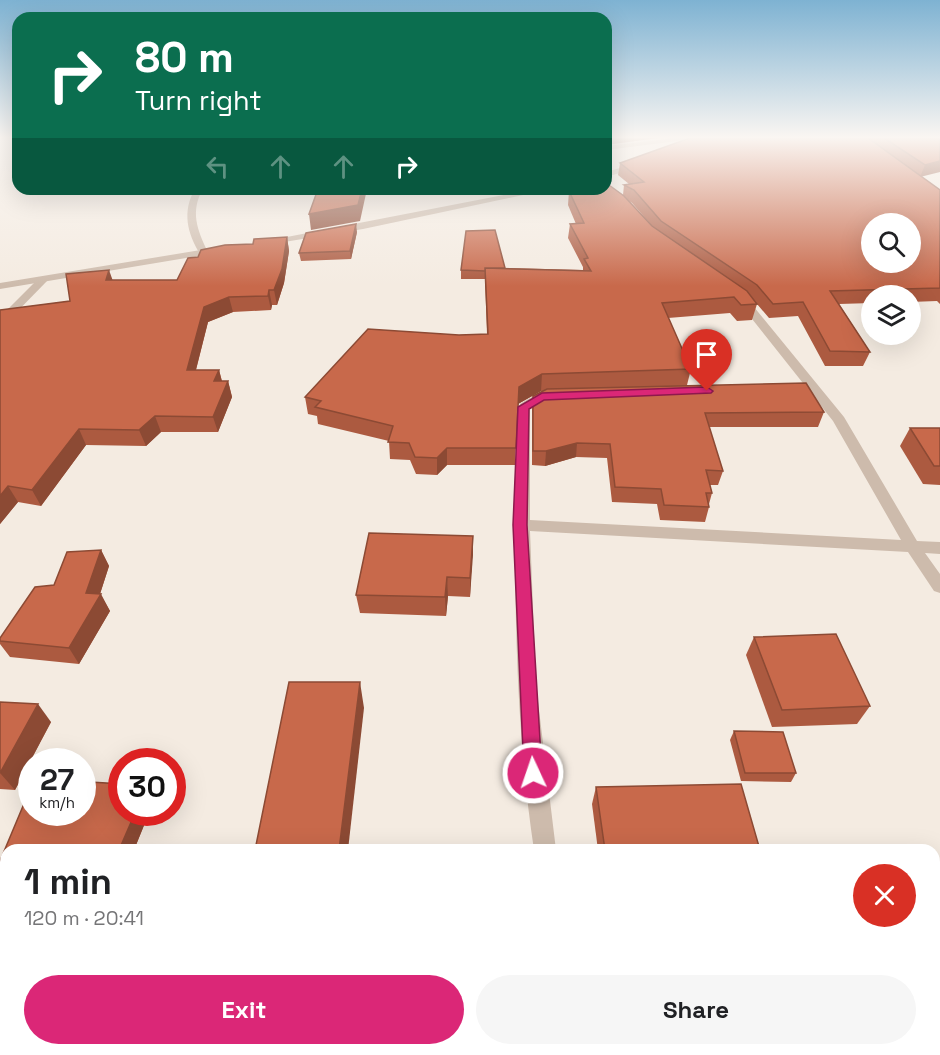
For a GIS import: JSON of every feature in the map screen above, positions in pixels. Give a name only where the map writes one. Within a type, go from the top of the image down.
[{"type":"street","points":[[198,195],[191,211],[191,231],[203,252]]},
{"type":"street","points":[[259,244],[517,195]]},
{"type":"street","points":[[0,286],[225,249]]},
{"type":"street","points":[[0,323],[43,280]]},
{"type":"street","points":[[730,290],[747,303],[838,420],[913,547],[940,587]]},
{"type":"street","points":[[544,844],[533,773],[520,525],[524,407],[542,397],[562,395]]},
{"type":"street","points":[[520,525],[940,548]]},
{"type":"building","points":[[612,187],[624,196],[652,226],[747,291],[757,304],[741,305],[734,297],[662,303],[691,369],[542,374],[519,387],[516,448],[447,448],[437,458],[415,457],[409,443],[388,442],[393,426],[315,407],[321,401],[305,397],[368,329],[459,335],[488,334],[485,268],[591,271],[584,259],[588,258],[570,224],[584,223],[571,195],[612,195]]},
{"type":"building","points":[[628,187],[936,187],[940,190],[940,288],[921,289],[921,285],[861,285],[861,290],[830,291],[861,338],[861,345],[865,345],[870,352],[830,351],[803,302],[773,304],[757,285],[661,221],[634,190]]},
{"type":"building","points":[[316,195],[360,195],[358,205],[309,214]]},
{"type":"building","points":[[356,224],[350,251],[299,253],[306,233]]},
{"type":"building","points":[[495,230],[505,268],[485,268],[485,271],[461,270],[466,231]]},
{"type":"building","points":[[287,237],[282,269],[274,290],[269,290],[268,296],[229,297],[204,307],[187,370],[219,370],[214,381],[228,381],[213,417],[155,416],[139,430],[79,429],[32,490],[8,486],[0,496],[0,310],[70,301],[66,274],[109,270],[106,280],[177,280],[188,258],[198,257],[201,250],[225,245],[253,244],[254,239]]},
{"type":"building","points":[[806,383],[824,412],[705,413],[723,471],[706,470],[712,493],[706,493],[709,507],[664,505],[661,489],[615,487],[610,444],[577,443],[546,451],[533,451],[533,396],[547,389]]},
{"type":"building","points":[[910,428],[940,428],[940,466],[934,466]]},
{"type":"building","points":[[369,533],[473,536],[470,578],[447,577],[445,597],[356,595]]},
{"type":"building","points":[[101,550],[86,593],[101,594],[69,648],[0,641],[35,587],[54,585],[67,552]]},
{"type":"building","points":[[836,634],[870,706],[782,710],[754,637]]},
{"type":"building","points":[[289,682],[360,682],[340,844],[256,844]]},
{"type":"building","points":[[0,702],[38,704],[0,773]]},
{"type":"building","points":[[734,731],[783,732],[796,773],[745,773]]},
{"type":"building","points":[[96,782],[108,783],[108,826],[129,826],[122,844],[7,844],[18,818],[18,826],[96,826]]},
{"type":"building","points":[[741,784],[758,844],[604,844],[596,787]]},
{"type":"route","points":[[533,773],[520,525],[524,407],[542,397],[707,391]]}]
